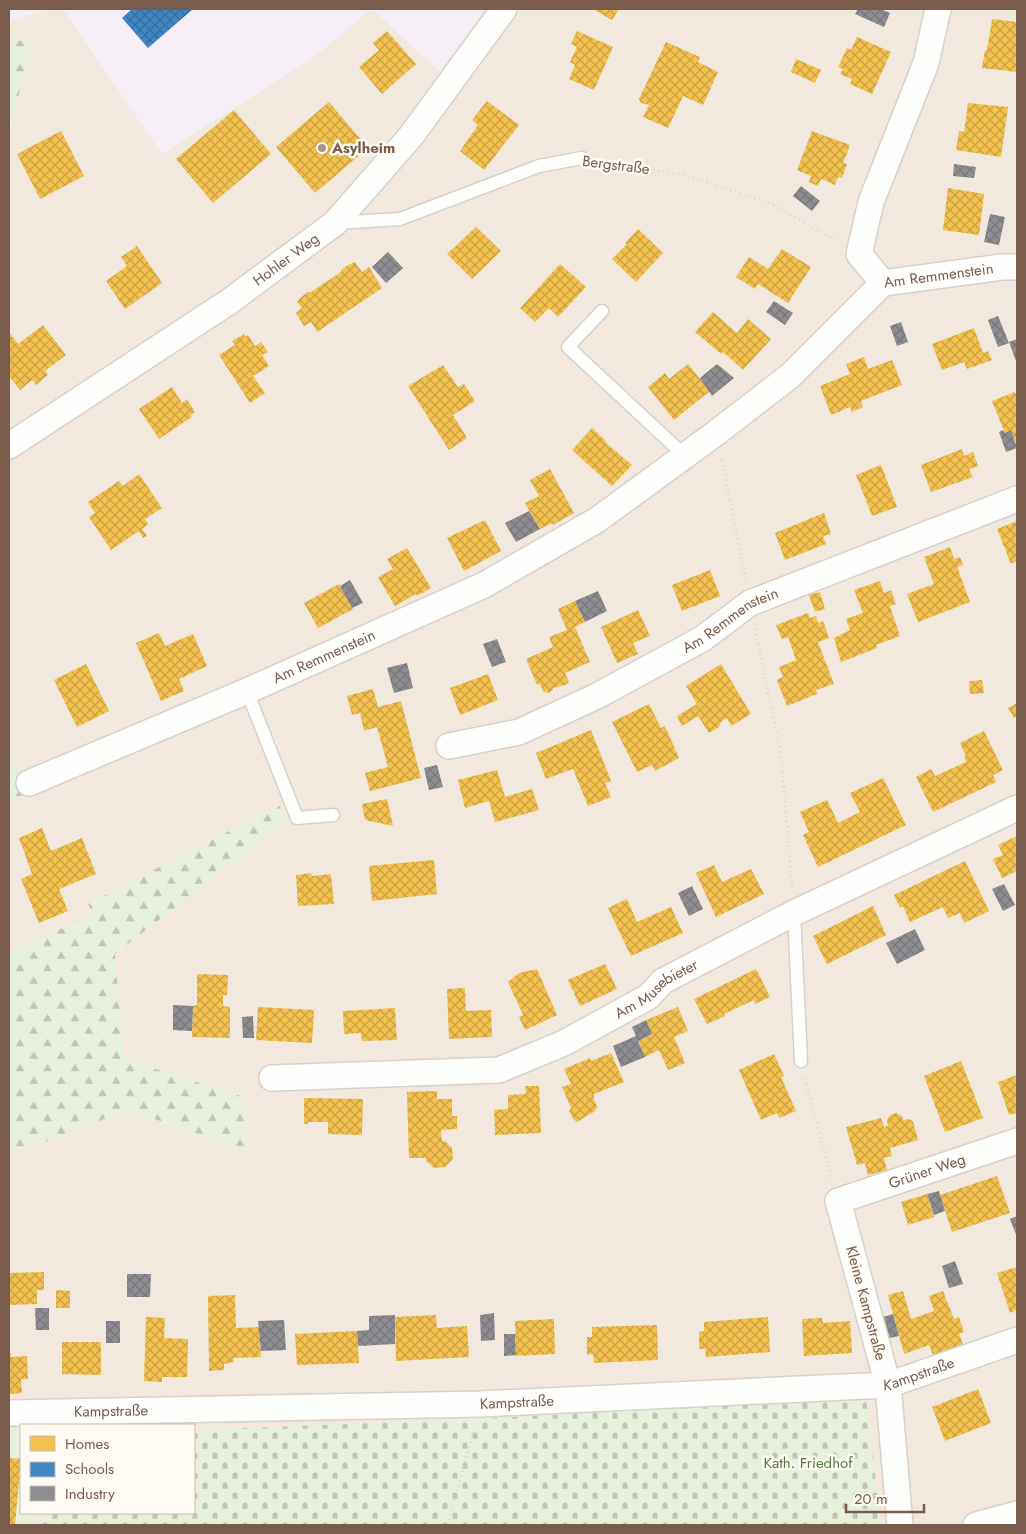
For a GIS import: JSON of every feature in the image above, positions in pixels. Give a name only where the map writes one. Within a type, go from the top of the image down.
[{"type":"street","name":"Hohler Weg","points":[[9,446],[230,300],[335,224],[411,136],[504,9]]},
{"type":"street","points":[[882,283],[859,254],[871,202],[926,63],[938,9]]},
{"type":"street","name":"Am Remmenstein","points":[[29,783],[247,691],[484,584],[597,520],[790,376],[882,283],[1002,268],[1017,268]]},
{"type":"street","name":"Am Remmenstein","points":[[449,746],[519,732],[597,696],[702,639],[750,603],[1017,499]]},
{"type":"street","name":"Am Musebieter","points":[[272,1078],[499,1070],[564,1043],[648,997],[663,981],[794,913],[1017,808]]},
{"type":"street","name":"Grüner Weg","points":[[838,1201],[1017,1140]]},
{"type":"street","name":"Kleine Kampstraße","points":[[838,1201],[888,1385],[900,1525]]},
{"type":"street","name":"Kampstraße","points":[[9,1413],[480,1404],[888,1385],[1017,1340]]},
{"type":"street","points":[[976,1525],[1017,1514]]},
{"type":"lane","name":"Bergstraße","points":[[335,224],[400,219],[539,166],[582,158]]},
{"type":"lane","points":[[602,311],[568,347],[685,456]]},
{"type":"lane","points":[[247,691],[297,818],[333,815]]},
{"type":"lane","points":[[794,913],[800,1061]]},
{"type":"path","name":"Bergstraße","points":[[582,158],[682,174],[766,201],[859,254]]},
{"type":"path","points":[[716,433],[781,754],[794,913]]},
{"type":"path","points":[[800,1061],[838,1201]]},
{"type":"path","points":[[448,1525],[480,1404]]},
{"type":"shaded area","points":[[9,9],[1017,9],[1017,1525],[9,1525],[9,1150],[49,1141],[127,1110],[248,1150],[244,1097],[124,1059],[115,954],[287,820],[279,805],[88,904],[94,914],[9,953],[9,801],[27,793],[9,755],[9,131],[35,35],[9,45]]},
{"type":"shaded area","points":[[9,9],[46,9],[9,23]]},
{"type":"shaded area","points":[[63,9],[372,9],[310,60],[162,154]]},
{"type":"shaded area","points":[[372,9],[485,9],[439,71]]},
{"type":"green space","points":[[35,35],[9,131],[9,45]]},
{"type":"green space","points":[[9,755],[27,793],[9,801]]},
{"type":"green space","points":[[279,805],[288,820],[115,954],[124,1059],[244,1097],[248,1150],[127,1110],[49,1141],[9,1150],[9,953],[93,914],[88,904]]},
{"type":"green space","name":"Kath. Friedhof","points":[[866,1398],[881,1525],[42,1525],[44,1514],[195,1514],[195,1430],[476,1419]]},
{"type":"green space","points":[[9,1429],[20,1429],[20,1514],[36,1514],[34,1525],[9,1525]]},
{"type":"building: Homes","points":[[593,9],[619,9],[612,20]]},
{"type":"building: Homes","points":[[992,19],[1017,22],[1017,72],[982,68]]},
{"type":"building: Homes","points":[[387,31],[416,64],[382,94],[359,67],[379,50],[373,43]]},
{"type":"building: Homes","points":[[577,31],[613,47],[594,90],[569,79],[575,65],[570,62],[577,47],[571,44]]},
{"type":"building: Homes","points":[[857,37],[891,52],[872,94],[850,84],[852,79],[840,74],[843,69],[838,67],[847,48],[851,50]]},
{"type":"building: Homes","points":[[666,42],[700,57],[698,62],[718,72],[703,105],[683,96],[668,128],[643,117],[649,105],[641,103],[639,99]]},
{"type":"building: Homes","points":[[796,59],[821,70],[815,83],[791,72]]},
{"type":"building: Homes","points":[[487,101],[519,125],[484,170],[460,151],[478,125],[472,120]]},
{"type":"building: Homes","name":"Asylheim","points":[[329,102],[368,148],[315,193],[276,147]]},
{"type":"building: Homes","points":[[968,103],[1008,107],[1001,157],[956,150],[959,131],[964,132]]},
{"type":"building: Homes","points":[[234,110],[271,154],[213,203],[176,159]]},
{"type":"building: Homes","points":[[61,131],[84,176],[40,199],[17,154]]},
{"type":"building: Homes","points":[[812,131],[850,145],[843,163],[847,164],[842,178],[838,177],[835,185],[821,179],[818,186],[809,182],[811,176],[797,170]]},
{"type":"building: Homes","points":[[948,188],[984,194],[979,235],[943,230]]},
{"type":"building: Homes","points":[[476,227],[501,251],[472,279],[447,254]]},
{"type":"building: Homes","points":[[638,229],[663,253],[636,282],[612,259],[627,244],[625,243]]},
{"type":"building: Homes","points":[[137,246],[162,283],[125,309],[106,281],[127,266],[121,257]]},
{"type":"building: Homes","points":[[782,249],[811,267],[788,303],[758,284],[755,289],[736,277],[749,257],[768,269]]},
{"type":"building: Homes","points":[[355,262],[362,272],[369,267],[382,288],[317,332],[311,322],[304,326],[296,313],[302,308],[297,302],[308,292],[311,292],[341,272],[342,269]]},
{"type":"building: Homes","points":[[560,264],[586,287],[558,317],[549,308],[535,322],[520,308]]},
{"type":"building: Homes","points":[[713,312],[737,333],[748,319],[771,339],[743,370],[723,352],[721,354],[695,332]]},
{"type":"building: Homes","points":[[43,325],[66,355],[45,371],[48,375],[36,385],[32,380],[20,390],[9,376],[9,332],[18,344]]},
{"type":"building: Homes","points":[[974,328],[983,353],[988,351],[992,360],[967,369],[964,362],[942,370],[932,344]]},
{"type":"building: Homes","points":[[244,334],[245,337],[248,335],[255,346],[261,342],[268,352],[262,355],[269,366],[253,376],[265,393],[250,403],[219,355],[235,345],[232,341]]},
{"type":"building: Homes","points":[[864,357],[868,369],[892,360],[902,385],[861,401],[863,407],[852,412],[850,407],[831,415],[820,386],[850,374],[846,364]]},
{"type":"building: Homes","points":[[688,364],[710,391],[674,420],[648,387],[665,373],[669,379]]},
{"type":"building: Homes","points":[[443,365],[458,387],[464,384],[475,401],[453,415],[467,438],[449,450],[408,386]]},
{"type":"building: Homes","points":[[172,387],[182,403],[187,399],[195,412],[191,415],[192,417],[159,439],[139,409]]},
{"type":"building: Homes","points":[[1015,392],[1017,397],[1017,447],[1011,430],[1005,433],[992,401]]},
{"type":"building: Homes","points":[[592,428],[632,465],[612,486],[572,450]]},
{"type":"building: Homes","points":[[962,449],[964,456],[973,452],[978,466],[969,469],[973,477],[931,492],[921,465]]},
{"type":"building: Homes","points":[[881,465],[897,507],[872,516],[856,475]]},
{"type":"building: Homes","points":[[550,469],[574,513],[553,525],[552,523],[540,529],[525,503],[539,496],[530,480]]},
{"type":"building: Homes","points":[[139,474],[162,508],[145,519],[148,524],[142,529],[147,536],[143,538],[139,531],[111,550],[89,517],[95,513],[88,502],[119,481],[123,486]]},
{"type":"building: Homes","points":[[824,513],[831,534],[823,536],[826,544],[785,560],[775,533]]},
{"type":"building: Homes","points":[[485,520],[501,551],[464,571],[447,538]]},
{"type":"building: Homes","points":[[1017,521],[1017,561],[1011,564],[997,529]]},
{"type":"building: Homes","points":[[950,547],[954,559],[960,557],[963,565],[957,567],[970,602],[918,622],[907,594],[934,584],[924,557]]},
{"type":"building: Homes","points":[[407,548],[431,588],[395,606],[378,577],[393,569],[387,559]]},
{"type":"building: Homes","points":[[710,570],[720,596],[682,611],[672,585]]},
{"type":"building: Homes","points":[[880,581],[884,593],[891,590],[896,604],[890,606],[900,636],[876,645],[877,648],[841,662],[834,638],[850,630],[846,619],[863,613],[854,590]]},
{"type":"building: Homes","points":[[339,584],[353,609],[318,628],[304,603]]},
{"type":"building: Homes","points":[[820,592],[825,609],[815,612],[809,595]]},
{"type":"building: Homes","points":[[575,601],[585,622],[575,627],[590,662],[565,673],[569,682],[565,685],[544,693],[539,683],[537,685],[526,659],[553,647],[549,637],[567,630],[558,609]]},
{"type":"building: Homes","points":[[638,610],[650,636],[633,643],[638,654],[617,663],[601,627]]},
{"type":"building: Homes","points":[[808,613],[810,618],[816,616],[818,623],[823,621],[829,638],[818,642],[834,684],[816,690],[817,694],[787,706],[777,680],[783,677],[779,667],[796,660],[788,637],[782,639],[776,625]]},
{"type":"building: Homes","points":[[159,633],[165,646],[193,634],[207,666],[179,679],[184,691],[161,701],[136,643]]},
{"type":"building: Homes","points":[[86,664],[109,711],[77,727],[54,680]]},
{"type":"building: Homes","points":[[721,664],[751,714],[731,726],[727,718],[721,722],[719,727],[709,733],[698,716],[682,726],[677,716],[697,704],[686,686]]},
{"type":"building: Homes","points":[[488,674],[498,700],[460,715],[450,688]]},
{"type":"building: Homes","points":[[982,680],[984,693],[970,694],[969,681]]},
{"type":"building: Homes","points":[[373,689],[378,707],[401,701],[421,778],[370,791],[365,773],[388,767],[377,727],[364,731],[360,713],[352,715],[347,696]]},
{"type":"building: Homes","points":[[1017,703],[1017,716],[1014,718],[1008,708]]},
{"type":"building: Homes","points":[[649,704],[661,728],[665,726],[679,758],[655,771],[652,765],[637,772],[612,722]]},
{"type":"building: Homes","points":[[591,730],[611,781],[605,783],[611,797],[588,806],[573,769],[546,779],[536,753]]},
{"type":"building: Homes","points":[[984,731],[1003,770],[993,775],[996,782],[933,812],[916,777],[931,769],[935,776],[966,762],[964,757],[966,756],[960,743]]},
{"type":"building: Homes","points":[[497,770],[505,797],[532,789],[539,810],[495,822],[489,801],[465,808],[458,780]]},
{"type":"building: Homes","points":[[883,778],[906,825],[818,867],[803,835],[809,832],[800,812],[827,800],[838,823],[860,812],[850,793]]},
{"type":"building: Homes","points":[[387,799],[393,826],[365,820],[362,804]]},
{"type":"building: Homes","points":[[42,828],[51,851],[82,838],[96,874],[59,889],[68,911],[39,923],[21,879],[32,874],[19,838]]},
{"type":"building: Homes","points":[[1017,836],[1017,871],[1002,878],[993,859],[1003,855],[998,845]]},
{"type":"building: Homes","points":[[434,860],[437,894],[372,901],[369,866]]},
{"type":"building: Homes","points":[[965,861],[989,911],[964,923],[960,913],[948,918],[943,907],[910,922],[903,906],[900,908],[894,895]]},
{"type":"building: Homes","points":[[714,865],[722,882],[751,869],[764,894],[716,917],[696,873]]},
{"type":"building: Homes","points":[[311,873],[312,876],[331,874],[334,904],[298,906],[296,875]]},
{"type":"building: Homes","points":[[627,899],[637,922],[671,907],[683,933],[631,956],[608,908]]},
{"type":"building: Homes","points":[[873,906],[886,935],[827,964],[813,936]]},
{"type":"building: Homes","points":[[605,964],[617,989],[580,1006],[568,980]]},
{"type":"building: Homes","points":[[537,969],[557,1015],[525,1030],[519,1017],[523,1015],[508,982],[519,973]]},
{"type":"building: Homes","points":[[756,969],[770,997],[755,1004],[754,1000],[707,1024],[694,999]]},
{"type":"building: Homes","points":[[197,974],[228,975],[227,995],[223,995],[223,1006],[230,1007],[230,1038],[192,1037],[193,1006],[197,1005]]},
{"type":"building: Homes","points":[[465,988],[466,1011],[491,1010],[492,1037],[449,1039],[447,989]]},
{"type":"building: Homes","points":[[258,1007],[314,1010],[312,1043],[256,1040]]},
{"type":"building: Homes","points":[[678,1007],[688,1031],[674,1037],[685,1063],[668,1070],[659,1050],[645,1057],[638,1041],[652,1034],[646,1020]]},
{"type":"building: Homes","points":[[395,1008],[397,1040],[362,1041],[361,1033],[344,1034],[343,1011]]},
{"type":"building: Homes","points":[[611,1053],[624,1082],[594,1094],[597,1107],[595,1111],[577,1122],[569,1111],[571,1108],[562,1087],[571,1084],[564,1069],[590,1058],[591,1061]]},
{"type":"building: Homes","points":[[774,1054],[784,1076],[781,1077],[796,1111],[779,1118],[777,1113],[761,1120],[739,1070]]},
{"type":"building: Homes","points":[[961,1061],[983,1118],[945,1132],[924,1076]]},
{"type":"building: Homes","points":[[1017,1075],[1017,1113],[1009,1115],[998,1082]]},
{"type":"building: Homes","points":[[525,1086],[539,1086],[541,1133],[495,1135],[494,1110],[508,1109],[508,1095],[526,1094]]},
{"type":"building: Homes","points":[[437,1091],[437,1099],[452,1099],[452,1116],[457,1116],[457,1129],[441,1130],[442,1141],[445,1141],[452,1148],[453,1159],[445,1167],[434,1168],[426,1161],[426,1158],[409,1158],[407,1092]]},
{"type":"building: Homes","points":[[304,1098],[363,1099],[362,1135],[328,1134],[328,1122],[308,1122],[308,1124],[304,1124]]},
{"type":"building: Homes","points":[[896,1113],[902,1116],[903,1120],[913,1121],[918,1140],[890,1148],[892,1156],[884,1158],[887,1170],[868,1175],[865,1163],[857,1165],[846,1127],[881,1118],[884,1127],[888,1126],[887,1120],[890,1115]]},
{"type":"building: Homes","points":[[997,1176],[1010,1213],[952,1232],[940,1195]]},
{"type":"building: Homes","points":[[927,1194],[934,1217],[908,1225],[901,1202]]},
{"type":"building: Homes","points":[[1017,1267],[1017,1310],[1010,1313],[997,1273]]},
{"type":"building: Homes","points":[[44,1272],[44,1290],[37,1290],[37,1304],[9,1305],[9,1273]]},
{"type":"building: Homes","points":[[56,1290],[70,1291],[70,1308],[56,1308]]},
{"type":"building: Homes","points":[[903,1291],[911,1319],[934,1311],[929,1296],[943,1291],[954,1319],[959,1317],[964,1332],[959,1334],[963,1344],[933,1355],[929,1345],[904,1354],[888,1295]]},
{"type":"building: Homes","points":[[235,1295],[236,1328],[259,1327],[261,1357],[233,1358],[234,1362],[224,1364],[224,1370],[209,1371],[208,1296]]},
{"type":"building: Homes","points":[[436,1315],[437,1328],[467,1326],[469,1357],[396,1361],[395,1317]]},
{"type":"building: Homes","points":[[146,1317],[165,1318],[164,1338],[188,1339],[187,1377],[162,1377],[162,1382],[144,1381]]},
{"type":"building: Homes","points":[[768,1317],[770,1352],[706,1357],[705,1349],[699,1349],[699,1332],[704,1331],[704,1322]]},
{"type":"building: Homes","points":[[822,1318],[823,1323],[850,1321],[852,1353],[804,1356],[802,1319]]},
{"type":"building: Homes","points":[[554,1319],[555,1354],[516,1356],[515,1321]]},
{"type":"building: Homes","points":[[657,1325],[658,1360],[594,1363],[593,1354],[587,1355],[587,1337],[592,1337],[592,1327]]},
{"type":"building: Homes","points":[[357,1331],[359,1363],[297,1365],[295,1334]]},
{"type":"building: Homes","points":[[62,1342],[101,1342],[101,1375],[62,1374]]},
{"type":"building: Homes","points":[[9,1353],[11,1353],[11,1357],[27,1356],[28,1379],[21,1379],[22,1393],[9,1394]]},
{"type":"building: Homes","points":[[978,1389],[991,1423],[945,1441],[932,1407]]},
{"type":"building: Homes","points":[[9,1458],[20,1459],[20,1470],[15,1525],[9,1525]]},
{"type":"building: Schools","points":[[132,9],[193,9],[148,48],[122,18]]},
{"type":"building: Industry","points":[[858,9],[881,9],[890,13],[884,27],[855,14]]},
{"type":"building: Industry","points":[[954,164],[976,167],[974,178],[953,176]]},
{"type":"building: Industry","points":[[801,186],[820,201],[812,211],[793,196]]},
{"type":"building: Industry","points":[[990,214],[1005,217],[999,245],[984,242]]},
{"type":"building: Industry","points":[[388,252],[403,268],[386,283],[372,267]]},
{"type":"building: Industry","points":[[774,301],[793,313],[785,325],[766,312]]},
{"type":"building: Industry","points":[[998,316],[1009,343],[998,347],[988,320]]},
{"type":"building: Industry","points":[[901,322],[908,342],[897,346],[890,326]]},
{"type":"building: Industry","points":[[1017,339],[1017,364],[1009,342]]},
{"type":"building: Industry","points":[[717,364],[734,378],[712,396],[700,378]]},
{"type":"building: Industry","points":[[1003,430],[1005,433],[1011,430],[1017,448],[1006,452],[999,432]]},
{"type":"building: Industry","points":[[529,511],[540,529],[516,542],[505,523]]},
{"type":"building: Industry","points":[[350,580],[363,603],[352,608],[340,586]]},
{"type":"building: Industry","points":[[598,591],[607,611],[585,622],[575,601]]},
{"type":"building: Industry","points":[[497,639],[506,662],[492,667],[483,644]]},
{"type":"building: Industry","points":[[407,663],[413,688],[394,693],[387,668]]},
{"type":"building: Industry","points":[[437,765],[443,787],[429,790],[424,768]]},
{"type":"building: Industry","points":[[1004,884],[1015,905],[1003,911],[992,889]]},
{"type":"building: Industry","points":[[692,886],[703,909],[689,916],[678,893]]},
{"type":"building: Industry","points":[[915,929],[925,950],[897,964],[886,943]]},
{"type":"building: Industry","points":[[173,1005],[193,1006],[192,1031],[173,1030]]},
{"type":"building: Industry","points":[[253,1016],[254,1038],[243,1038],[242,1017]]},
{"type":"building: Industry","points":[[646,1020],[652,1034],[638,1041],[645,1057],[621,1067],[613,1046],[636,1036],[632,1027]]},
{"type":"building: Industry","points":[[939,1191],[945,1211],[934,1215],[927,1194]]},
{"type":"building: Industry","points":[[1017,1216],[1017,1237],[1010,1219]]},
{"type":"building: Industry","points":[[955,1261],[963,1284],[949,1288],[942,1266]]},
{"type":"building: Industry","points":[[127,1274],[151,1274],[150,1297],[127,1297]]},
{"type":"building: Industry","points":[[35,1308],[49,1308],[49,1330],[36,1330]]},
{"type":"building: Industry","points":[[494,1313],[495,1340],[481,1341],[480,1315]]},
{"type":"building: Industry","points":[[893,1314],[899,1336],[889,1338],[883,1317]]},
{"type":"building: Industry","points":[[395,1315],[395,1344],[358,1346],[357,1331],[369,1330],[369,1316]]},
{"type":"building: Industry","points":[[284,1320],[286,1350],[261,1351],[258,1321]]},
{"type":"building: Industry","points":[[106,1321],[120,1321],[120,1343],[106,1343]]},
{"type":"building: Industry","points":[[504,1334],[515,1334],[516,1355],[504,1356]]},
{"type":"place","name":"Asylheim","points":[[322,148]]}]
